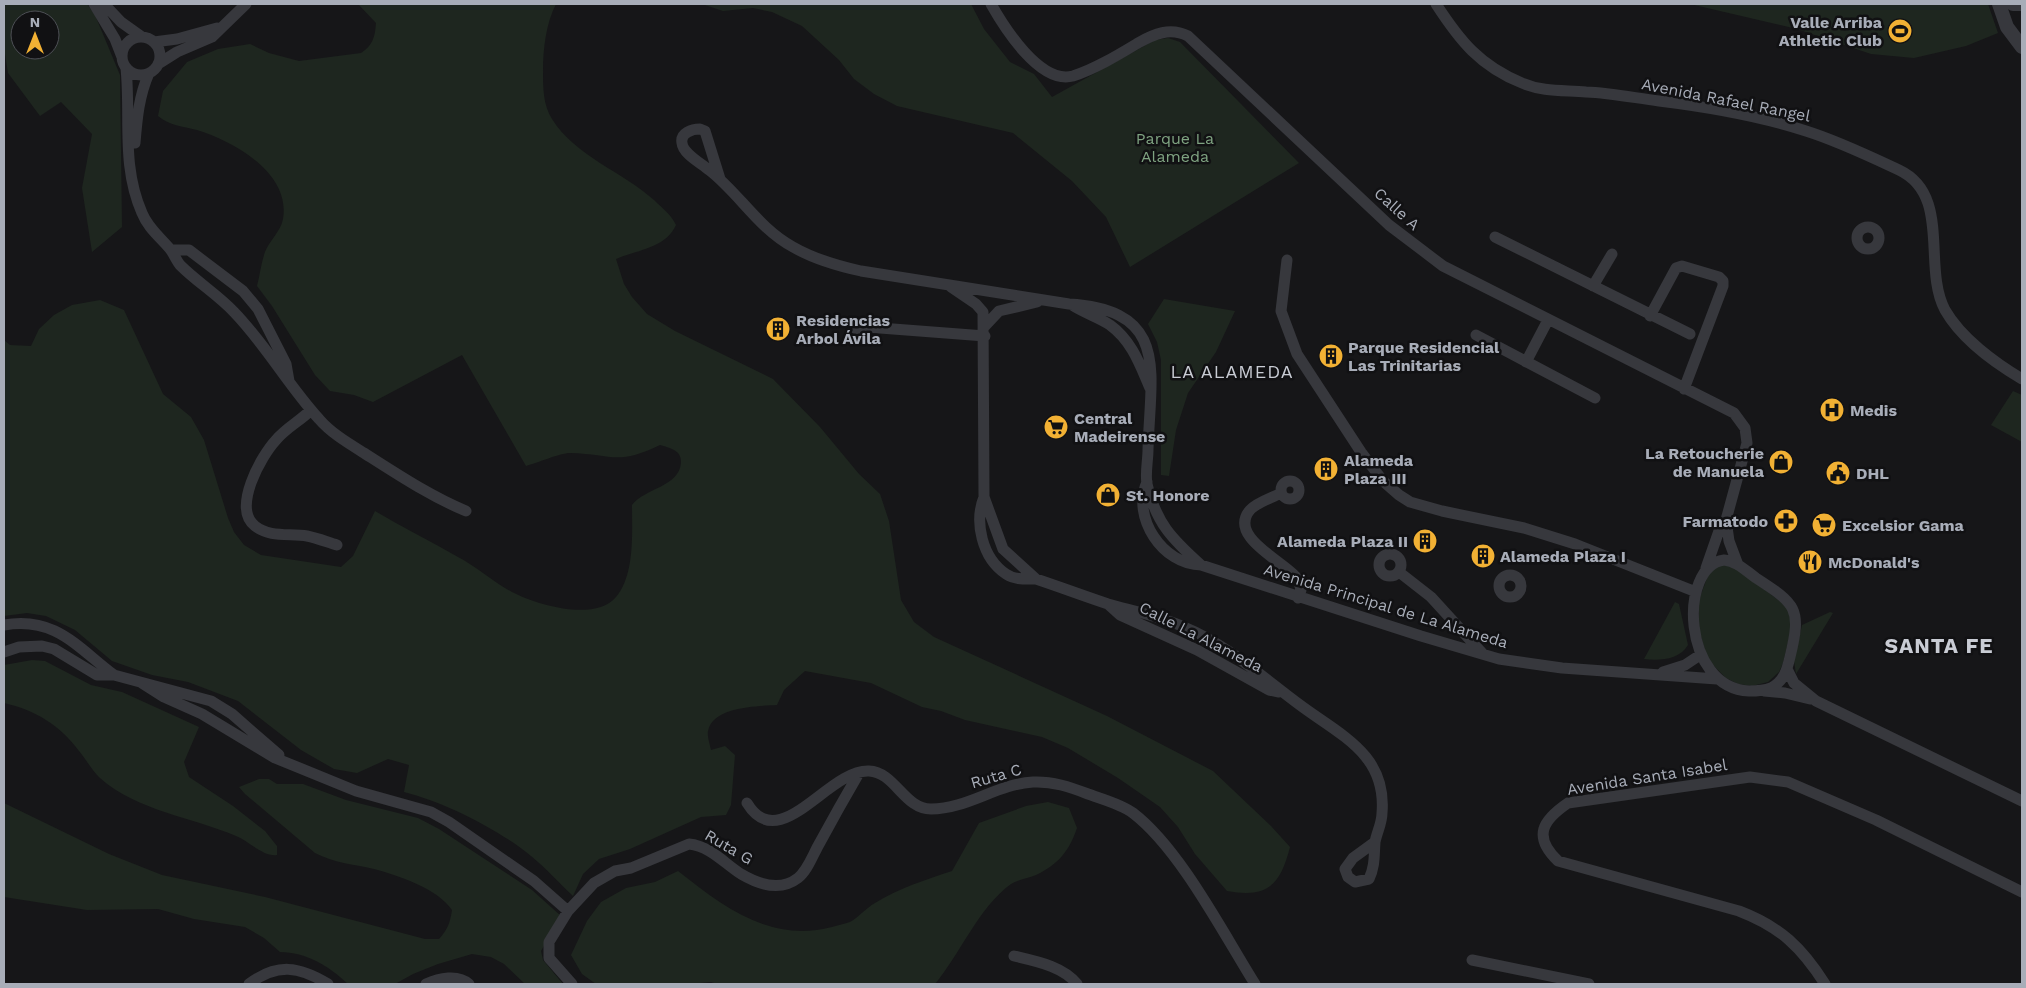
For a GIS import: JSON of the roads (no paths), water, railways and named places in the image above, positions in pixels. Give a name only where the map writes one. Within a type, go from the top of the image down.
[{"type":"street","points":[[94,4],[115,39],[124,62],[129,92],[128,163],[130,179],[142,214],[154,233],[171,250],[179,263],[233,311],[309,408],[333,432],[362,452],[445,502],[466,511]]},
{"type":"street","points":[[104,4],[121,22],[142,37],[154,42],[191,36],[226,26]]},
{"type":"street","points":[[130,179],[135,162],[139,104],[149,73],[158,64],[177,52],[212,37],[226,26],[246,4]]},
{"type":"street","name":"Calle A","points":[[991,4],[1030,58],[1040,67],[1060,76],[1071,76],[1112,58],[1153,35],[1172,32],[1188,36],[1377,214],[1417,248],[1443,266],[1734,413],[1747,435],[1748,443],[1726,520],[1729,541],[1738,565]]},
{"type":"street","name":"Avenida Rafael Rangel","points":[[1436,4],[1466,47],[1494,68],[1539,90],[1588,92],[1681,104],[1775,123],[1807,131],[1842,144],[1906,174],[1920,186],[1927,200],[1931,217],[1936,282],[1945,310],[1967,337],[2022,379]]},
{"type":"street","points":[[1999,4],[2010,32],[2022,47]]},
{"type":"street","points":[[2013,4],[2022,4]]},
{"type":"street","points":[[124,62],[126,45],[130,41],[142,37]]},
{"type":"street","points":[[154,42],[159,52],[158,64]]},
{"type":"street","points":[[124,62],[136,74],[149,73]]},
{"type":"street","name":"Avenida Principal de La Alameda","points":[[720,179],[757,221],[792,247],[838,266],[1069,304],[1095,306],[1121,314],[1136,327],[1147,346],[1151,361],[1147,482],[1161,523],[1168,535],[1200,565]]},
{"type":"street","points":[[1495,237],[1650,316],[1690,334]]},
{"type":"street","points":[[171,250],[189,250],[233,282],[249,298],[258,309],[286,364],[290,382]]},
{"type":"street","points":[[1593,286],[1612,254]]},
{"type":"street","points":[[1287,260],[1281,310],[1296,354],[1361,452],[1383,481],[1399,495],[1410,502],[1442,511],[1524,528],[1575,544],[1696,592]]},
{"type":"street","points":[[1650,316],[1676,268],[1682,266],[1719,277],[1723,281],[1723,286],[1684,389]]},
{"type":"street","name":"Calle La Alameda","points":[[947,284],[976,304],[983,312],[984,497],[1002,549],[1036,579]]},
{"type":"street","points":[[233,311],[249,298]]},
{"type":"street","points":[[856,329],[867,327],[984,331],[999,311],[1022,304],[1053,300]]},
{"type":"street","name":"Avenida Principal de La Alameda","points":[[1069,304],[1110,326],[1124,338],[1135,354],[1150,388]]},
{"type":"street","points":[[1526,362],[1548,320]]},
{"type":"street","points":[[1124,338],[1136,327]]},
{"type":"street","points":[[1476,335],[1596,398]]},
{"type":"street","points":[[309,408],[289,422],[287,429],[275,440],[252,476],[247,511],[254,526],[271,534],[307,536],[337,545]]},
{"type":"street","name":"Avenida Principal de La Alameda","points":[[1147,482],[1143,491],[1144,516],[1164,550],[1176,560],[1190,565],[1200,565],[1298,598],[1483,655],[1538,666],[1717,679]]},
{"type":"street","points":[[1281,493],[1251,509],[1247,515],[1245,528],[1251,540],[1297,577],[1301,590],[1298,598]]},
{"type":"street","name":"Calle La Alameda","points":[[984,497],[980,507],[980,534],[990,556],[1005,574],[1017,579],[1036,579],[1108,604],[1185,627],[1257,670],[1283,693],[1353,742],[1372,764],[1377,775],[1382,800],[1381,824],[1375,842]]},
{"type":"street","name":"Calle A","points":[[1706,568],[1721,525],[1726,520]]},
{"type":"street","points":[[1156,538],[1168,535]]},
{"type":"street","points":[[990,556],[1002,549]]},
{"type":"street","points":[[1763,691],[1777,683],[1787,669],[1796,631],[1794,611],[1780,593],[1738,565],[1724,560],[1714,562],[1706,568],[1696,592],[1693,619],[1700,655],[1711,674],[1717,679],[1741,691],[1785,693],[1816,701],[2022,801]]},
{"type":"street","points":[[1398,572],[1431,597],[1483,655]]},
{"type":"street","name":"Calle La Alameda","points":[[1108,604],[1120,615],[1197,650],[1269,690],[1283,693]]},
{"type":"street","points":[[4,625],[29,622],[52,628],[68,638],[114,676]]},
{"type":"street","points":[[1197,650],[1204,637]]},
{"type":"street","points":[[4,652],[19,646],[42,646],[54,649],[97,674],[114,676],[211,701],[232,714],[286,761]]},
{"type":"street","name":"Avenida Principal de La Alameda","points":[[1654,673],[1677,668],[1700,655]]},
{"type":"street","points":[[1787,669],[1794,683],[1816,701]]},
{"type":"street","points":[[142,683],[164,697],[202,714],[265,753],[356,791],[431,812],[450,822],[534,881],[568,912]]},
{"type":"street","name":"Ruta C","points":[[747,804],[754,814],[763,820],[778,821],[798,812],[836,782],[868,771],[883,774],[910,802],[929,809],[948,808],[1013,784],[1035,782],[1063,784],[1131,811],[1154,830],[1198,891],[1255,984]]},
{"type":"street","name":"Ruta G","points":[[572,984],[549,958],[547,950],[549,942],[568,912],[603,877],[615,871],[631,868],[689,844],[698,845],[708,850],[742,874],[756,881],[778,886],[788,884],[804,872],[858,773]]},
{"type":"street","name":"Avenida Santa Isabel","points":[[1826,984],[1811,962],[1795,944],[1776,928],[1760,919],[1739,911],[1686,898],[1558,861],[1544,843],[1543,829],[1547,820],[1568,802],[1750,777],[1773,779],[1788,782],[1876,820],[2022,892]]},
{"type":"street","points":[[1014,956],[1036,961],[1058,970],[1077,984]]},
{"type":"street","points":[[1472,960],[1589,984]]},
{"type":"street","points":[[249,984],[268,972],[286,968],[316,976],[328,984]]},
{"type":"street","points":[[426,984],[449,978],[464,979],[469,984]]},
{"type":"place","name":"Valle Arriba Athletic Club","points":[[1900,31]]},
{"type":"place","name":"Residencias Arbol Ávila","points":[[778,329]]},
{"type":"place","name":"Parque Residencial Las Trinitarias","points":[[1331,356]]},
{"type":"place","name":"Medis","points":[[1832,410]]},
{"type":"place","name":"Central Madeirense","points":[[1056,427]]},
{"type":"place","name":"La Retoucherie de Manuela","points":[[1781,462]]},
{"type":"place","name":"Alameda Plaza III","points":[[1326,469]]},
{"type":"place","name":"DHL","points":[[1838,473]]},
{"type":"place","name":"St. Honore","points":[[1108,495]]},
{"type":"place","name":"Farmatodo","points":[[1786,521]]},
{"type":"place","name":"Excelsior Gama","points":[[1824,525]]},
{"type":"place","name":"Alameda Plaza II","points":[[1425,541]]},
{"type":"place","name":"Alameda Plaza I","points":[[1483,556]]},
{"type":"place","name":"McDonald's","points":[[1810,562]]},
{"type":"district","name":"LA ALAMEDA","points":[[1232,371]]},
{"type":"district","name":"SANTA FE","points":[[1939,645]]},
{"type":"park label","name":"Parque La Alameda","points":[[1175,147]]}]
